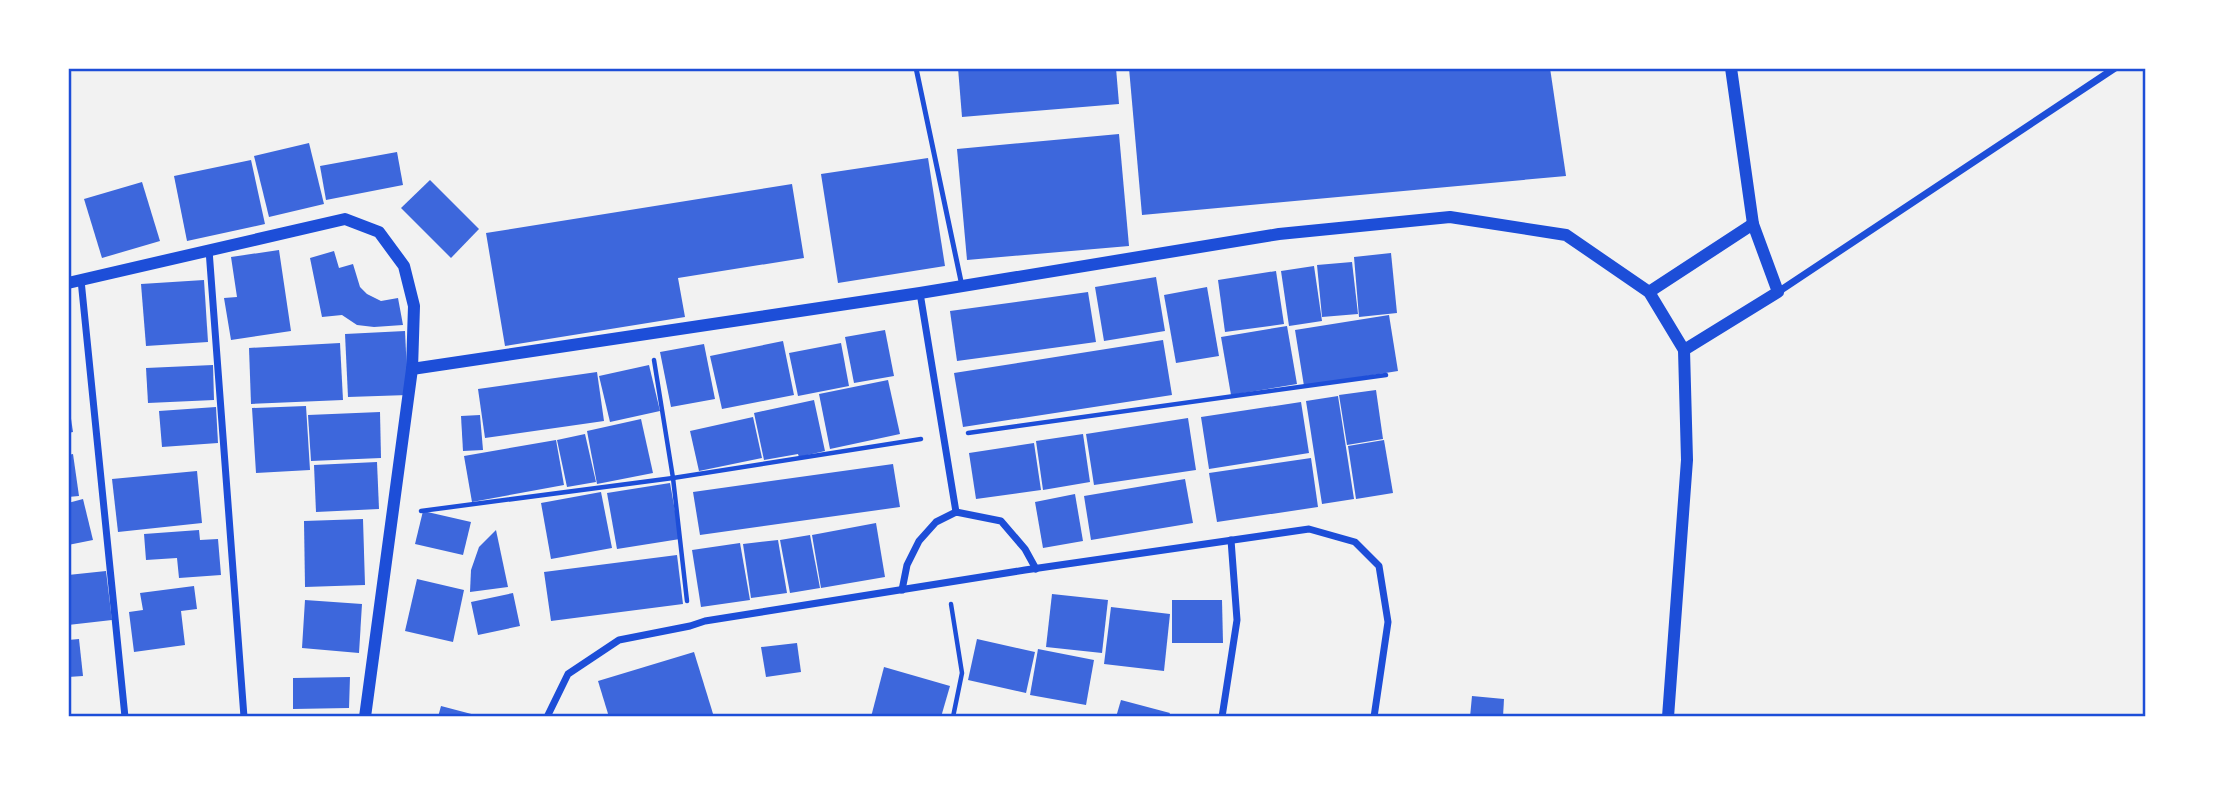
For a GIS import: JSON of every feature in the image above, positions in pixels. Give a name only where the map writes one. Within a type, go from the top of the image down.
[{"type":"street","points":[[1731,68],[1753,224],[1778,292]]},
{"type":"street","points":[[1684,350],[1778,292],[2115,68]]},
{"type":"street","points":[[412,369],[920,293],[1279,234],[1450,217],[1566,235],[1649,292],[1684,350],[1687,460],[1668,717]]},
{"type":"street","points":[[125,717],[75,281],[345,219],[379,232],[404,266],[414,306],[412,369],[365,717]]},
{"type":"street","points":[[1649,292],[1753,224]]},
{"type":"street","points":[[209,250],[244,717]]},
{"type":"street","points":[[920,293],[956,512]]},
{"type":"street","points":[[902,590],[907,565],[919,541],[936,522],[956,512],[1001,521],[1025,549],[1036,569]]},
{"type":"street","points":[[547,717],[568,674],[620,640],[705,621],[1309,528],[1355,542],[1379,566],[1388,622],[1374,717]]},
{"type":"street","points":[[1222,717],[1237,620],[1231,540]]},
{"type":"lane","points":[[916,68],[962,286]]},
{"type":"path","points":[[650,333],[673,478],[691,626]]},
{"type":"path","points":[[392,515],[673,478],[944,436],[1386,376]]},
{"type":"path","points":[[947,582],[962,673],[953,717]]},
{"type":"building","points":[[958,68],[1116,68],[1119,104],[962,117]]},
{"type":"building","points":[[1129,68],[1550,68],[1566,176],[1142,215]]},
{"type":"building","points":[[1119,134],[1129,246],[967,260],[957,149]]},
{"type":"building","points":[[309,143],[324,204],[269,217],[254,156]]},
{"type":"building","points":[[397,152],[403,185],[326,200],[320,166]]},
{"type":"building","points":[[928,158],[945,266],[838,283],[821,174]]},
{"type":"building","points":[[251,160],[265,224],[187,241],[174,176]]},
{"type":"building","points":[[430,180],[479,229],[451,258],[401,208]]},
{"type":"building","points":[[142,182],[160,241],[102,258],[84,199]]},
{"type":"building","points":[[792,184],[804,258],[678,278],[685,317],[505,346],[486,233]]},
{"type":"building","points":[[279,250],[291,331],[231,340],[224,298],[237,297],[231,257]]},
{"type":"building","points":[[334,251],[339,268],[353,264],[360,287],[367,294],[381,301],[398,298],[403,325],[374,327],[357,325],[342,315],[322,317],[310,258]]},
{"type":"building","points":[[1391,253],[1397,313],[1359,317],[1354,257]]},
{"type":"building","points":[[1352,262],[1358,314],[1322,317],[1317,265]]},
{"type":"building","points":[[1314,266],[1322,321],[1289,326],[1281,271]]},
{"type":"building","points":[[1276,271],[1284,324],[1225,332],[1218,280]]},
{"type":"building","points":[[1156,277],[1165,331],[1104,341],[1095,287]]},
{"type":"building","points":[[204,280],[208,342],[146,346],[141,284]]},
{"type":"building","points":[[1207,287],[1219,356],[1176,363],[1164,295]]},
{"type":"building","points":[[1088,292],[1096,342],[957,361],[950,311]]},
{"type":"building","points":[[1389,315],[1398,371],[1304,386],[1295,330]]},
{"type":"building","points":[[1287,326],[1297,384],[1231,395],[1221,337]]},
{"type":"building","points":[[885,330],[894,376],[854,383],[845,337]]},
{"type":"building","points":[[405,331],[408,395],[348,397],[345,334]]},
{"type":"building","points":[[1163,340],[1172,395],[963,427],[954,373]]},
{"type":"building","points":[[783,341],[794,395],[722,409],[710,356]]},
{"type":"building","points":[[340,343],[343,400],[251,404],[249,348]]},
{"type":"building","points":[[841,343],[849,386],[798,396],[789,353]]},
{"type":"building","points":[[704,344],[715,399],[671,407],[660,352]]},
{"type":"building","points":[[213,365],[214,400],[148,403],[146,368]]},
{"type":"building","points":[[649,365],[660,411],[610,422],[599,376]]},
{"type":"building","points":[[597,372],[604,421],[485,438],[478,389]]},
{"type":"building","points":[[888,380],[900,434],[830,449],[819,394]]},
{"type":"building","points":[[1376,390],[1383,439],[1347,445],[1339,395]]},
{"type":"building","points":[[1338,396],[1354,499],[1322,504],[1306,401]]},
{"type":"building","points":[[814,400],[825,451],[799,457],[798,454],[764,460],[754,413]]},
{"type":"building","points":[[1301,402],[1309,453],[1209,469],[1201,417]]},
{"type":"building","points":[[306,406],[310,470],[256,473],[252,408]]},
{"type":"building","points":[[216,407],[218,443],[162,447],[159,411]]},
{"type":"building","points":[[68,412],[73,432],[68,433]]},
{"type":"building","points":[[380,412],[381,458],[311,461],[308,415]]},
{"type":"building","points":[[480,415],[483,450],[463,451],[461,416]]},
{"type":"building","points":[[753,417],[762,458],[699,471],[690,431]]},
{"type":"building","points":[[1188,418],[1196,470],[1094,485],[1086,434]]},
{"type":"building","points":[[641,419],[653,473],[597,484],[587,431]]},
{"type":"building","points":[[585,434],[596,482],[567,487],[557,440]]},
{"type":"building","points":[[1083,434],[1090,482],[1043,490],[1036,441]]},
{"type":"building","points":[[556,440],[564,485],[472,502],[464,456]]},
{"type":"building","points":[[1384,440],[1393,493],[1356,499],[1348,446]]},
{"type":"building","points":[[1034,443],[1041,490],[976,499],[969,453]]},
{"type":"building","points":[[73,454],[79,496],[68,497],[68,455]]},
{"type":"building","points":[[1311,458],[1318,507],[1217,522],[1209,473]]},
{"type":"building","points":[[377,462],[379,509],[316,512],[314,465]]},
{"type":"building","points":[[893,464],[900,507],[700,535],[693,492]]},
{"type":"building","points":[[197,471],[202,523],[118,532],[112,479]]},
{"type":"building","points":[[1185,479],[1193,523],[1091,540],[1084,496]]},
{"type":"building","points":[[670,483],[680,539],[617,549],[607,493]]},
{"type":"building","points":[[601,492],[612,548],[551,559],[541,503]]},
{"type":"building","points":[[1075,494],[1083,541],[1043,548],[1035,502]]},
{"type":"building","points":[[83,499],[93,540],[68,545],[68,503]]},
{"type":"building","points":[[423,511],[471,522],[463,555],[415,544]]},
{"type":"building","points":[[363,519],[365,585],[305,587],[304,521]]},
{"type":"building","points":[[876,523],[885,577],[821,588],[812,535]]},
{"type":"building","points":[[199,530],[200,540],[218,539],[221,575],[179,578],[177,558],[146,560],[144,534]]},
{"type":"building","points":[[496,530],[508,587],[470,592],[471,570],[479,547]]},
{"type":"building","points":[[810,535],[820,588],[790,593],[780,540]]},
{"type":"building","points":[[778,540],[787,593],[751,598],[743,544]]},
{"type":"building","points":[[740,543],[750,600],[701,607],[692,550]]},
{"type":"building","points":[[677,555],[683,604],[551,621],[544,572]]},
{"type":"building","points":[[106,571],[112,620],[68,625],[68,575]]},
{"type":"building","points":[[417,579],[464,590],[453,642],[405,631]]},
{"type":"building","points":[[194,586],[197,609],[181,611],[185,645],[134,652],[129,612],[143,610],[140,593]]},
{"type":"building","points":[[513,593],[520,626],[478,635],[471,602]]},
{"type":"building","points":[[1052,594],[1108,600],[1102,653],[1046,647]]},
{"type":"building","points":[[305,600],[362,604],[359,653],[302,648]]},
{"type":"building","points":[[1172,600],[1222,600],[1223,643],[1172,643]]},
{"type":"building","points":[[1111,607],[1170,614],[1164,671],[1104,664]]},
{"type":"building","points":[[79,639],[83,676],[68,677],[68,640]]},
{"type":"building","points":[[977,639],[1035,652],[1026,693],[968,680]]},
{"type":"building","points":[[797,643],[801,672],[766,677],[761,647]]},
{"type":"building","points":[[1038,649],[1094,660],[1086,705],[1030,695]]},
{"type":"building","points":[[694,652],[714,717],[609,717],[598,681]]},
{"type":"building","points":[[884,667],[950,686],[941,717],[871,717]]},
{"type":"building","points":[[350,677],[349,708],[293,709],[293,678]]},
{"type":"building","points":[[1472,696],[1504,699],[1503,717],[1470,717]]},
{"type":"building","points":[[1121,700],[1170,713],[1168,717],[1116,717]]},
{"type":"building","points":[[441,706],[479,716],[479,717],[438,717]]}]
